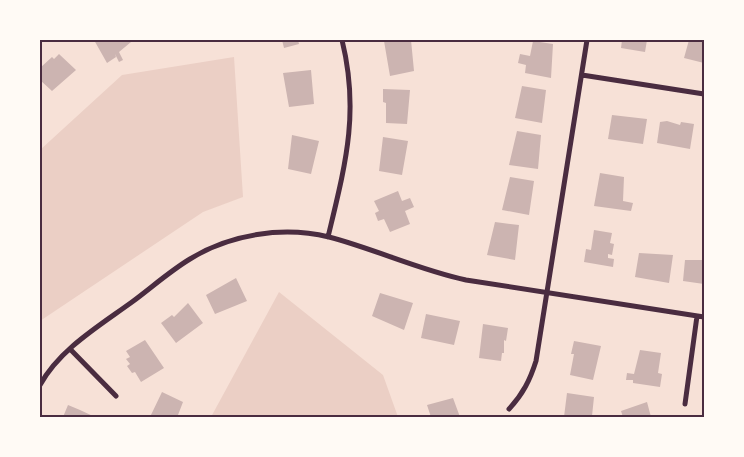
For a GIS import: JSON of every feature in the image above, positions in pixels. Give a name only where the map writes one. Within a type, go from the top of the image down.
[{"type":"street","points":[[328,237],[348,150],[351,122],[352,94],[342,40]]},
{"type":"street","points":[[509,409],[522,396],[531,379],[536,361],[587,40]]},
{"type":"street","points":[[582,75],[704,94]]},
{"type":"street","points":[[40,385],[70,349],[190,259],[216,246],[243,237],[273,233],[328,237],[438,274],[548,294],[704,317]]},
{"type":"street","points":[[685,404],[698,316]]},
{"type":"street","points":[[70,349],[116,396]]},
{"type":"shaded area","points":[[234,57],[243,197],[203,212],[40,321],[40,150],[122,75]]},
{"type":"shaded area","points":[[279,292],[383,375],[398,417],[211,417]]},
{"type":"building","points":[[94,40],[130,40],[131,42],[119,52],[123,60],[119,62],[115,54],[116,57],[107,63]]},
{"type":"building","points":[[282,40],[298,40],[299,44],[284,48]]},
{"type":"building","points":[[411,40],[414,71],[390,76],[384,41]]},
{"type":"building","points":[[622,40],[647,40],[645,52],[621,48]]},
{"type":"building","points":[[689,40],[704,40],[704,63],[684,58]]},
{"type":"building","points":[[533,41],[553,44],[551,78],[525,73],[526,65],[518,63],[520,54],[530,56]]},
{"type":"building","points":[[59,54],[76,70],[52,91],[40,80],[40,68],[52,57],[54,59]]},
{"type":"building","points":[[311,70],[314,104],[289,107],[283,73]]},
{"type":"building","points":[[522,86],[546,90],[542,123],[515,118]]},
{"type":"building","points":[[383,89],[410,90],[407,124],[386,123],[386,103],[383,102]]},
{"type":"building","points":[[612,115],[647,119],[643,144],[608,139]]},
{"type":"building","points":[[667,121],[680,125],[681,122],[694,124],[690,149],[657,143],[660,122]]},
{"type":"building","points":[[517,131],[541,135],[538,169],[509,165]]},
{"type":"building","points":[[292,135],[319,141],[311,174],[288,169]]},
{"type":"building","points":[[383,137],[408,141],[402,175],[379,171]]},
{"type":"building","points":[[600,173],[624,177],[623,201],[633,203],[631,211],[594,206]]},
{"type":"building","points":[[510,177],[534,181],[529,215],[502,210]]},
{"type":"building","points":[[398,191],[402,201],[410,198],[414,207],[405,211],[410,224],[390,232],[384,219],[378,221],[375,213],[379,211],[374,201]]},
{"type":"building","points":[[495,222],[519,225],[515,260],[487,255]]},
{"type":"building","points":[[594,230],[612,233],[610,243],[614,244],[612,255],[608,254],[608,258],[614,259],[613,267],[584,262],[586,249],[591,250]]},
{"type":"building","points":[[639,253],[673,255],[669,283],[635,277]]},
{"type":"building","points":[[685,260],[704,260],[704,284],[683,281]]},
{"type":"building","points":[[236,278],[247,301],[215,314],[206,295]]},
{"type":"building","points":[[380,293],[413,303],[404,330],[372,316]]},
{"type":"building","points":[[188,303],[203,323],[176,343],[161,323],[172,315],[174,317]]},
{"type":"building","points":[[426,314],[460,321],[454,345],[421,338]]},
{"type":"building","points":[[483,324],[508,328],[501,361],[479,358]]},
{"type":"building","points":[[145,340],[164,368],[141,382],[135,372],[132,373],[127,366],[130,364],[126,359],[130,357],[126,351]]},
{"type":"building","points":[[574,341],[601,346],[593,380],[570,375],[574,354],[571,354]]},
{"type":"building","points":[[640,350],[661,353],[658,373],[662,374],[660,387],[633,383],[633,380],[626,380],[627,373],[634,374]]},
{"type":"building","points":[[162,392],[183,402],[178,415],[183,417],[150,417]]},
{"type":"building","points":[[567,393],[594,397],[592,416],[564,417]]},
{"type":"building","points":[[453,398],[460,417],[431,417],[427,405]]},
{"type":"building","points":[[647,402],[651,417],[623,417],[621,411]]},
{"type":"building","points":[[68,405],[80,410],[95,417],[63,417]]}]
